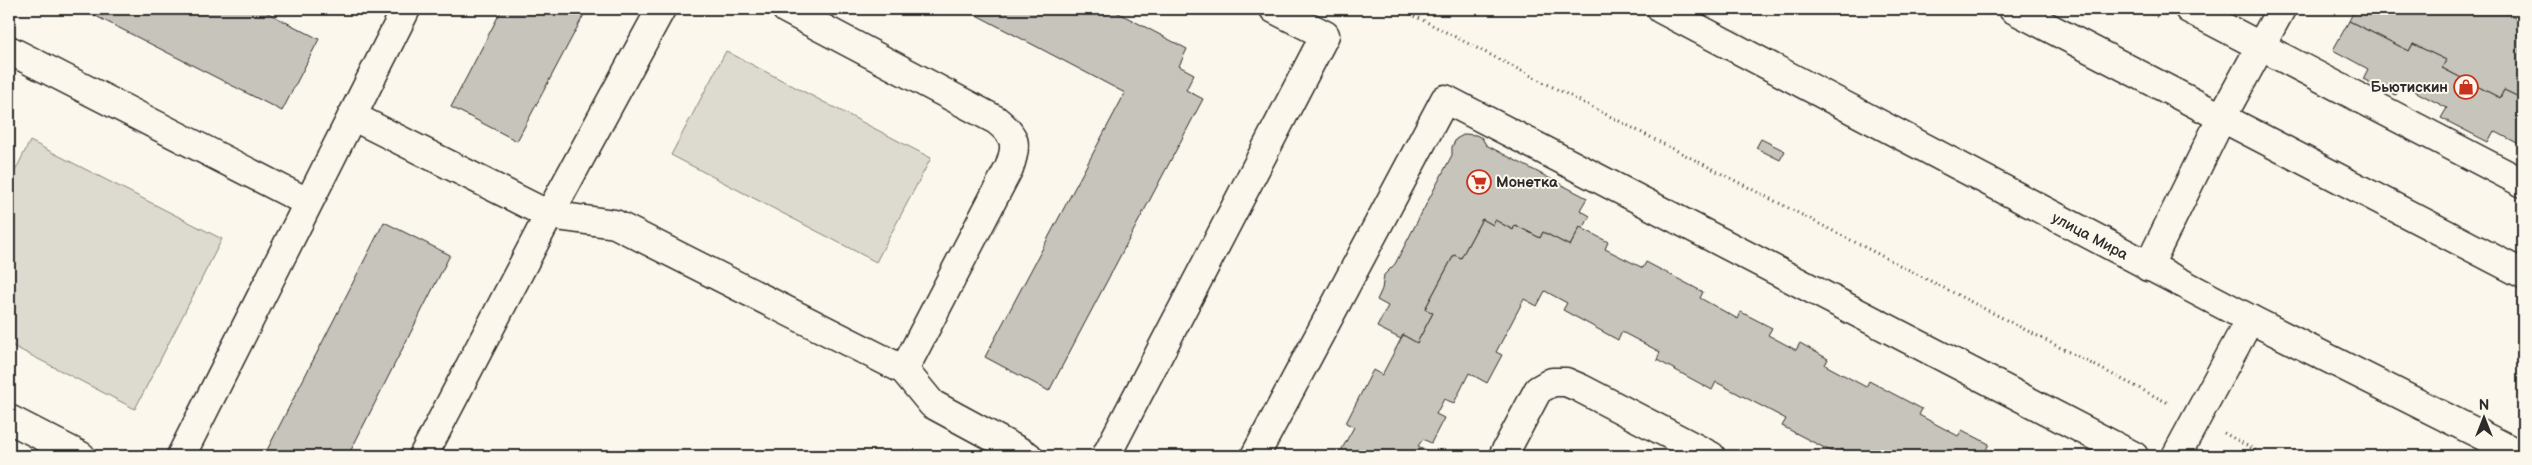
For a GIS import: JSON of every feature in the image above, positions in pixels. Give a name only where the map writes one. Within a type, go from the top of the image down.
[{"type":"main road","points":[[423,456],[661,9]]},
{"type":"main road","points":[[786,9],[996,120],[1010,132],[1016,150],[1009,168],[904,370]]},
{"type":"main road","points":[[1106,456],[1324,35],[1274,9]]},
{"type":"main road","name":"улица Мира","points":[[1661,9],[2148,267],[2523,456]]},
{"type":"main road","points":[[2013,9],[2523,274]]},
{"type":"main road","points":[[2189,9],[2523,183]]},
{"type":"main road","points":[[2148,267],[2222,117],[2281,9]]},
{"type":"main road","points":[[181,456],[307,202],[352,116],[403,10]]},
{"type":"main road","points":[[9,50],[307,202]]},
{"type":"main road","points":[[1255,456],[1445,99],[2134,456]]},
{"type":"main road","points":[[352,116],[550,215],[616,224],[904,370],[932,404],[1028,456]]},
{"type":"main road","points":[[2176,456],[2250,319]]},
{"type":"main road","points":[[1503,456],[1538,390],[1552,382],[1566,382],[1710,456]]},
{"type":"main road","points":[[9,419],[81,456]]},
{"type":"path","points":[[1401,9],[2197,418],[2266,456]]},
{"type":"path","points":[[1412,14],[1414,9]]},
{"type":"shaded area","points":[[726,51],[931,158],[876,262],[671,155]]},
{"type":"shaded area","points":[[30,141],[222,239],[135,409],[9,344],[9,183]]},
{"type":"building","points":[[82,9],[260,9],[319,39],[282,111]]},
{"type":"building","points":[[502,9],[587,9],[517,141],[451,107]]},
{"type":"building","points":[[965,9],[1111,9],[1187,49],[1179,66],[1194,74],[1186,90],[1203,99],[1049,391],[985,357],[1125,93]]},
{"type":"building","points":[[2355,9],[2506,9],[2505,12],[2523,21],[2523,99],[2504,90],[2500,98],[2442,68],[2446,60],[2413,44],[2409,51],[2349,21]]},
{"type":"building","points":[[2349,21],[2409,51],[2413,44],[2446,60],[2442,68],[2500,98],[2504,90],[2523,99],[2523,146],[2494,131],[2488,142],[2441,118],[2447,108],[2401,84],[2396,95],[2363,79],[2368,69],[2333,50]]},
{"type":"building","points":[[1465,134],[1476,135],[1482,138],[1486,145],[1587,198],[1580,210],[1590,216],[1583,229],[1580,227],[1570,246],[1543,232],[1540,238],[1515,225],[1513,230],[1495,220],[1493,225],[1482,219],[1461,258],[1454,255],[1425,309],[1433,313],[1417,343],[1403,335],[1401,339],[1377,327],[1388,306],[1377,300],[1382,289],[1384,275],[1395,264],[1452,155],[1452,147],[1456,139]]},
{"type":"building","points":[[1761,139],[1785,151],[1780,160],[1756,148]]},
{"type":"building","points":[[1482,219],[1493,225],[1495,220],[1513,230],[1515,225],[1540,238],[1543,232],[1570,246],[1580,227],[1608,242],[1605,249],[1643,268],[1646,262],[1703,292],[1700,298],[1738,319],[1741,312],[1772,328],[1768,335],[1796,350],[1800,343],[1828,359],[1825,365],[1866,387],[1869,381],[1922,409],[1919,415],[1958,436],[1962,430],[1989,444],[1983,456],[1855,456],[1841,449],[1838,455],[1782,426],[1786,419],[1716,382],[1712,390],[1657,360],[1660,352],[1622,332],[1618,340],[1563,310],[1567,303],[1545,291],[1537,306],[1524,299],[1496,352],[1502,355],[1487,383],[1469,373],[1454,403],[1444,399],[1436,414],[1444,418],[1431,443],[1423,439],[1418,446],[1430,452],[1428,456],[1338,456],[1354,427],[1346,423],[1373,370],[1382,375],[1403,335],[1417,343],[1433,313],[1425,309],[1454,255],[1461,258]]},
{"type":"building","points":[[384,222],[450,255],[348,456],[264,456]]},
{"type":"place","name":"Бьютискин","points":[[2466,87]]},
{"type":"place","name":"Монетка","points":[[1479,182]]}]
